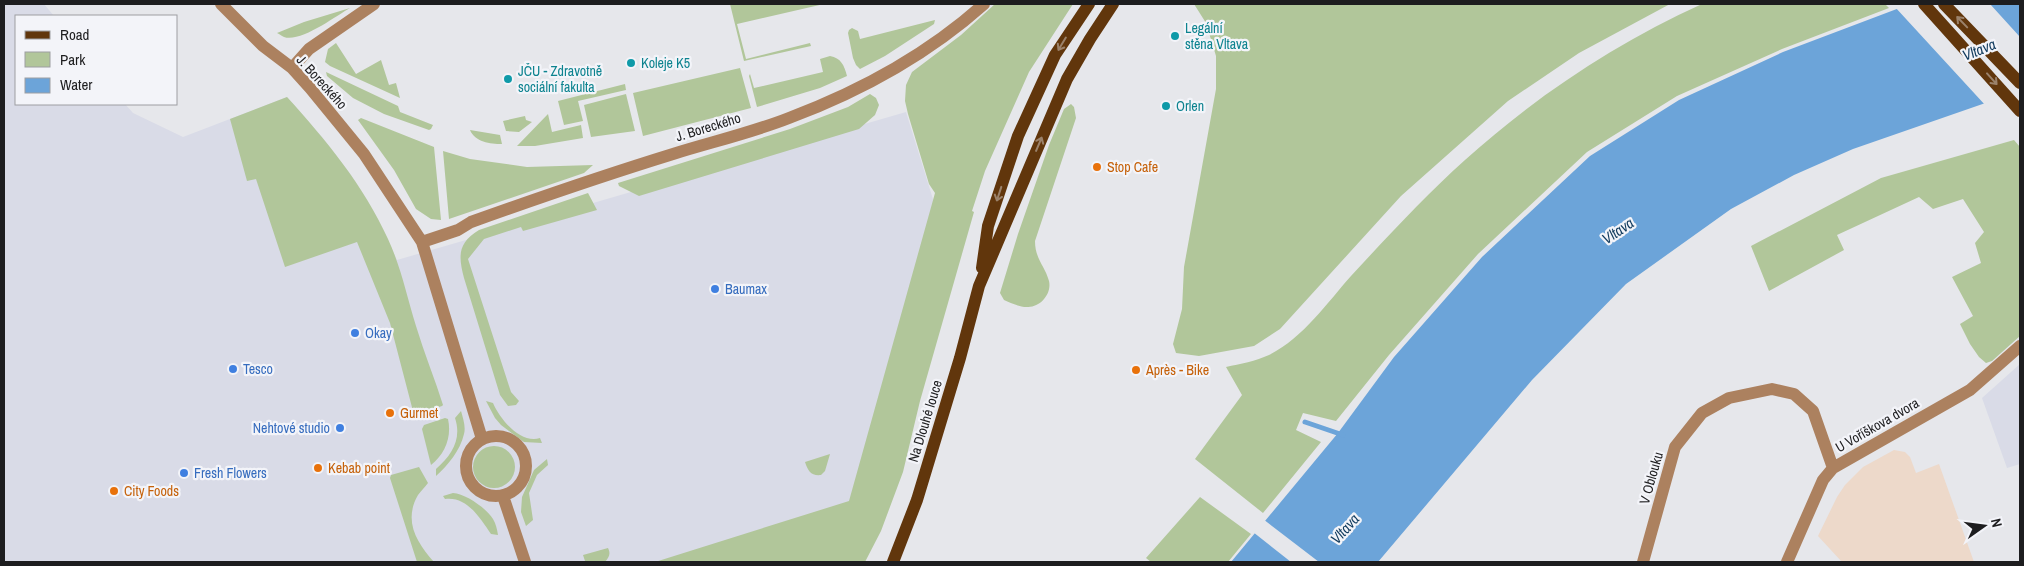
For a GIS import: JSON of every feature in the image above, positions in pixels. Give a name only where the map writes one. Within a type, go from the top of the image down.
[{"type":"main road","points":[[979,286],[988,226],[1018,136],[1055,56],[1089,4]]},
{"type":"main road","points":[[979,286],[1066,80],[1113,4]]},
{"type":"main road","points":[[1924,4],[2020,111]]},
{"type":"main road","points":[[1944,4],[2020,83]]},
{"type":"main road","name":"Na Dlouhé louce","points":[[893,562],[917,500],[960,358],[979,286]]},
{"type":"street","name":"J. Boreckého","points":[[221,4],[263,46],[292,68],[364,154],[422,242],[482,439]]},
{"type":"street","points":[[292,68],[309,49],[374,4]]},
{"type":"street","name":"J. Boreckého","points":[[422,242],[458,230],[471,222],[604,176],[788,119],[880,78],[912,59],[966,20],[984,4]]},
{"type":"street","name":"U Voříškova dvora","points":[[1787,562],[1823,480],[1833,468],[1970,390],[2020,346]]},
{"type":"street","name":"V Oblouku","points":[[1643,562],[1675,447],[1702,413],[1729,398],[1772,389],[1794,394],[1813,411],[1833,468]]},
{"type":"street","points":[[491,436],[508,439],[522,451],[526,468],[524,478],[519,486],[504,496],[494,497],[485,495],[470,483],[466,475],[465,464],[468,454],[482,439],[491,436]]},
{"type":"street","points":[[504,496],[525,562]]},
{"type":"shaded area","points":[[4,4],[44,4],[53,15],[15,15],[15,105],[126,105],[133,113],[183,137],[287,97],[322,137],[351,175],[376,216],[397,260],[906,112],[945,238],[924,320],[871,489],[823,562],[4,562]]},
{"type":"shaded area","points":[[2020,364],[2020,464],[2007,468],[1982,398]]},
{"type":"shaded area","points":[[1894,450],[1905,452],[1910,457],[1916,473],[1939,464],[1974,562],[1842,562],[1818,536],[1845,485],[1863,467]]},
{"type":"green space","points":[[730,4],[824,4],[737,24],[746,59],[810,43],[811,46],[744,61]]},
{"type":"green space","points":[[995,4],[1073,4],[1029,72],[985,171],[972,211],[974,212],[920,401],[903,472],[881,531],[865,562],[655,562],[849,501],[935,193],[929,184],[908,114],[905,101],[906,85],[912,72],[961,35]]},
{"type":"green space","points":[[1194,4],[1670,4],[1579,53],[1508,101],[1401,196],[1280,329],[1254,346],[1199,356],[1176,353],[1173,344],[1182,309],[1184,267],[1216,89],[1216,56],[1206,23]]},
{"type":"green space","points":[[1702,4],[1885,4],[1889,8],[1782,49],[1677,96],[1587,152],[1478,254],[1389,355],[1336,421],[1303,413],[1296,430],[1321,442],[1263,513],[1195,459],[1242,395],[1226,367],[1269,355],[1304,330],[1351,276],[1436,188],[1465,160],[1520,114],[1608,54],[1670,19]]},
{"type":"green space","points":[[350,8],[308,33],[291,38],[277,33],[304,22]]},
{"type":"green space","points":[[935,20],[934,24],[885,56],[860,69],[856,65],[848,33],[852,28],[858,31],[860,39]]},
{"type":"green space","points":[[336,43],[356,74],[381,60],[389,85],[396,83],[400,98],[325,62],[328,49]]},
{"type":"green space","points":[[830,56],[837,58],[842,63],[847,76],[820,88],[757,107],[750,74],[754,88],[823,72],[820,59]]},
{"type":"green space","points":[[740,68],[751,108],[643,136],[633,93]]},
{"type":"green space","points":[[326,72],[398,106],[400,112],[433,125],[431,129],[429,130],[384,114],[353,98],[327,76]]},
{"type":"green space","points":[[625,84],[626,90],[578,101],[583,121],[564,125],[558,101]]},
{"type":"green space","points":[[626,94],[635,131],[591,137],[584,105]]},
{"type":"green space","points":[[870,94],[876,98],[879,105],[875,115],[859,129],[639,196],[619,186],[618,183],[790,129],[848,107]]},
{"type":"green space","points":[[287,97],[343,164],[368,200],[378,219],[397,260],[442,406],[414,415],[390,323],[357,242],[285,267],[256,179],[247,181],[230,119]]},
{"type":"green space","points":[[1071,104],[1074,107],[1076,118],[1035,241],[1038,258],[1049,281],[1049,291],[1040,303],[1032,307],[1018,306],[1004,300],[1000,293],[1049,145],[1064,109]]},
{"type":"green space","points":[[548,114],[552,132],[581,125],[583,138],[535,146],[517,146]]},
{"type":"green space","points":[[525,116],[526,120],[532,122],[519,132],[506,131],[503,121]]},
{"type":"green space","points":[[361,118],[434,147],[441,220],[431,219],[416,209],[394,170],[358,120]]},
{"type":"green space","points":[[470,130],[500,135],[502,144],[479,140]]},
{"type":"green space","points":[[2014,140],[2020,147],[2020,336],[1992,361],[1986,363],[1979,357],[1960,324],[1973,316],[1952,277],[1981,263],[1975,243],[1984,232],[1963,199],[1933,209],[1919,197],[1837,235],[1844,250],[1769,291],[1751,246],[1881,178]]},
{"type":"green space","points":[[443,151],[470,159],[527,167],[593,165],[584,173],[449,219]]},
{"type":"green space","points":[[588,193],[597,210],[523,231],[521,227],[484,239],[468,259],[511,392],[519,401],[516,405],[508,406],[500,395],[464,278],[461,250],[467,240],[479,230]]},
{"type":"green space","points":[[486,401],[493,403],[500,416],[518,434],[533,439],[540,438],[542,443],[524,442],[501,425]]},
{"type":"green space","points":[[461,411],[465,428],[460,446],[436,476],[436,469],[447,458],[454,446],[457,433],[455,418]]},
{"type":"green space","points":[[445,418],[448,419],[449,426],[448,439],[444,450],[431,465],[422,429],[424,425]]},
{"type":"green space","points":[[498,446],[506,449],[512,455],[515,467],[512,479],[506,485],[490,488],[482,485],[476,479],[473,463],[476,455],[482,449]]},
{"type":"green space","points":[[830,454],[825,471],[821,475],[812,474],[805,462]]},
{"type":"green space","points":[[547,459],[548,465],[537,475],[529,493],[533,520],[526,526],[521,512],[522,497],[534,470]]},
{"type":"green space","points":[[419,467],[428,483],[418,495],[414,505],[412,523],[422,547],[434,562],[417,562],[390,478],[391,475]]},
{"type":"green space","points":[[453,493],[470,499],[486,510],[494,521],[498,535],[491,534],[472,509],[460,501],[445,499],[443,496]]},
{"type":"green space","points":[[1200,497],[1251,534],[1228,562],[1151,562],[1146,558]]},
{"type":"green space","points":[[608,548],[609,555],[605,562],[585,561],[583,555]]},
{"type":"water","name":"Vltava","points":[[1910,4],[2020,4],[2020,91],[1853,149],[1794,175],[1731,209],[1626,284],[1532,380],[1378,562],[1231,562],[1338,433],[1394,357],[1482,257],[1590,156],[1679,100],[1783,52]]},
{"type":"pier","points":[[1903,4],[1990,4],[2020,37],[2020,94],[1986,106],[1895,7]]},
{"type":"pier","points":[[1263,519],[1319,562],[1291,562],[1253,532]]},
{"type":"waterway","points":[[1305,422],[1343,435]]},
{"type":"place","name":"Legální stěna Vltava","points":[[1175,36]]},
{"type":"place","name":"Koleje K5","points":[[631,63]]},
{"type":"place","name":"JČU - Zdravotně sociální fakulta","points":[[508,79]]},
{"type":"place","name":"Orlen","points":[[1166,106]]},
{"type":"place","name":"Stop Cafe","points":[[1097,167]]},
{"type":"place","name":"Baumax","points":[[715,289]]},
{"type":"place","name":"Okay","points":[[355,333]]},
{"type":"place","name":"Tesco","points":[[233,369]]},
{"type":"place","name":"Après - Bike","points":[[1136,370]]},
{"type":"place","name":"Gurmet","points":[[390,413]]},
{"type":"place","name":"Nehtové studio","points":[[340,428]]},
{"type":"place","name":"Kebab point","points":[[318,468]]},
{"type":"place","name":"Fresh Flowers","points":[[184,473]]},
{"type":"place","name":"City Foods","points":[[114,491]]}]
